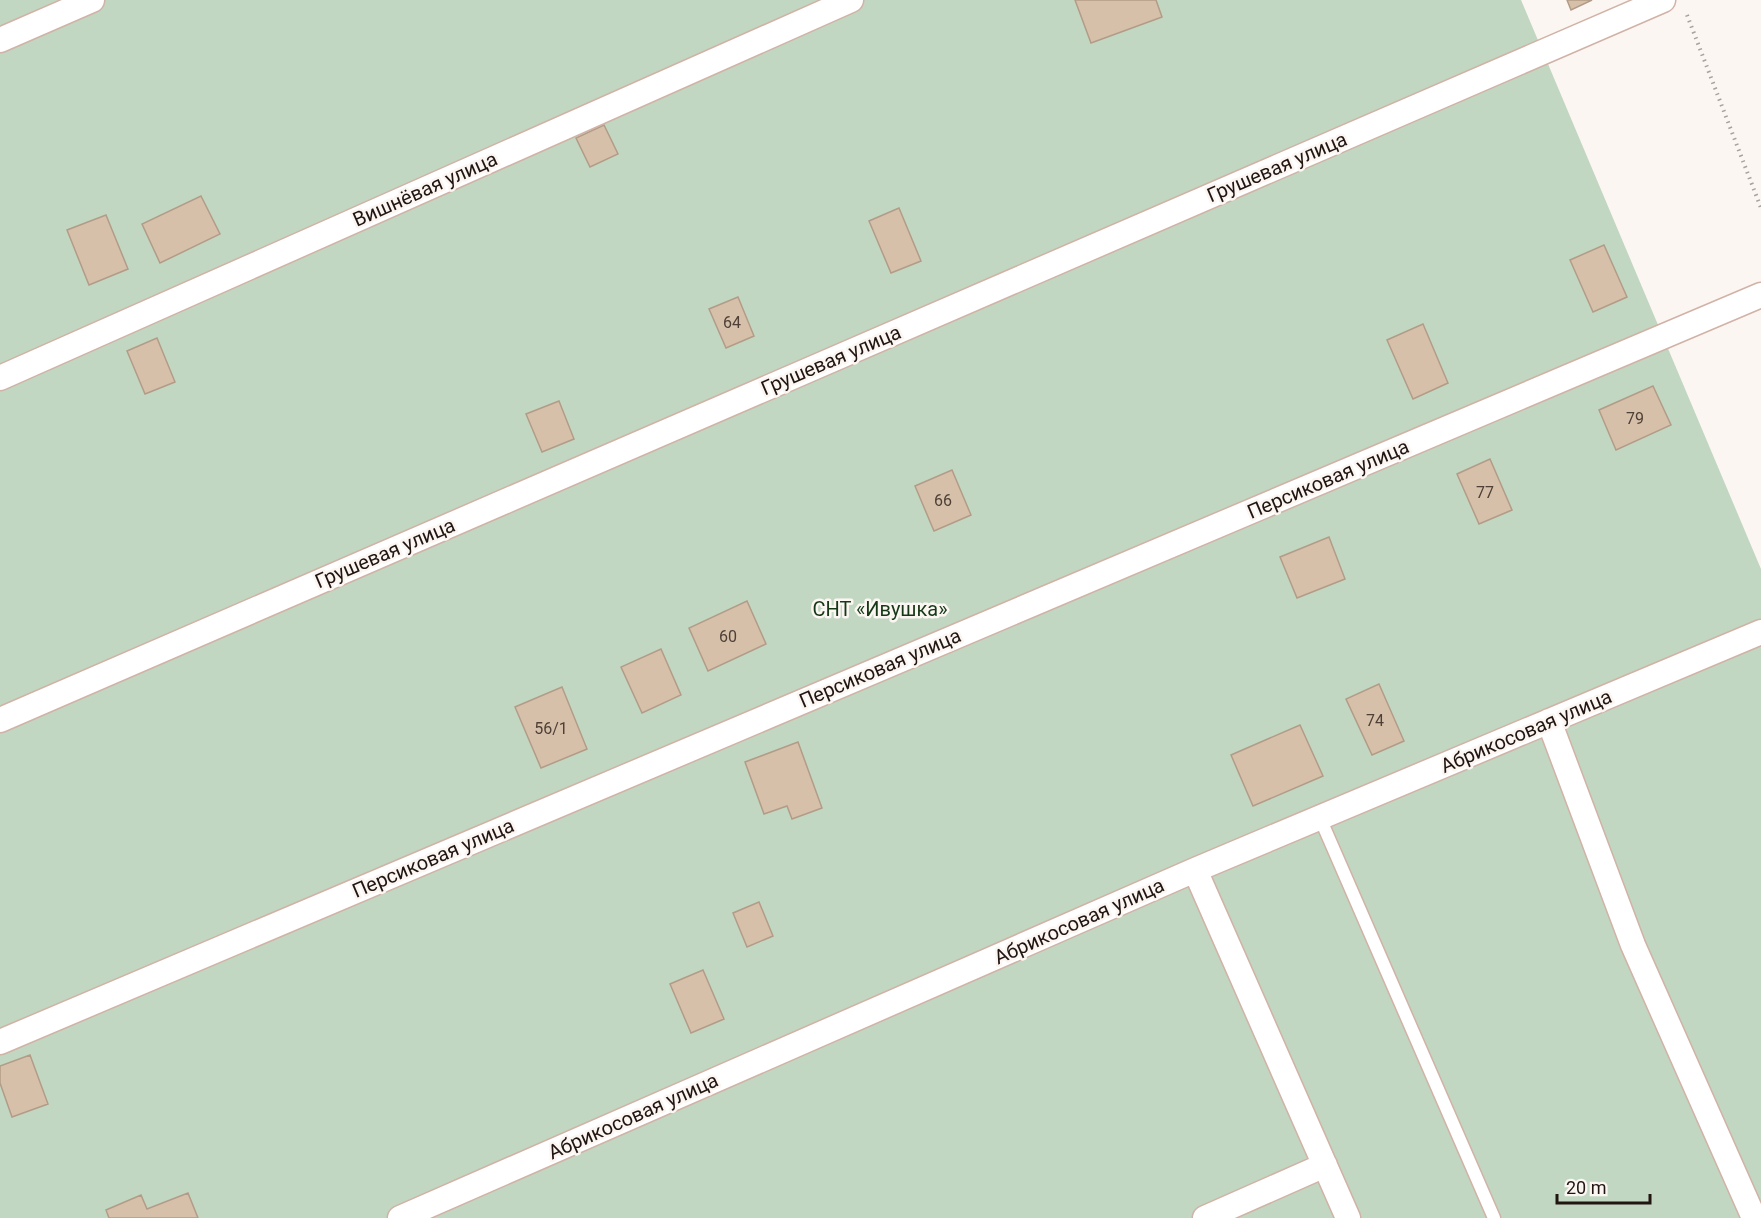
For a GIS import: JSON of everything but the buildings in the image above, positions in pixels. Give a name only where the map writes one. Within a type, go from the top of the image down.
[{"type":"street","points":[[0,40],[92,0]]},
{"type":"street","name":"Вишнёвая улица","points":[[0,378],[850,0]]},
{"type":"street","name":"Грушевая улица","points":[[0,720],[1663,0]]},
{"type":"street","name":"Персиковая улица","points":[[0,1042],[1761,295]]},
{"type":"street","name":"Абрикосовая улица","points":[[400,1218],[1195,870],[1761,632]]},
{"type":"street","points":[[1549,721],[1633,945],[1754,1218]]},
{"type":"street","points":[[1195,870],[1348,1218]]},
{"type":"street","points":[[1205,1218],[1324,1166]]},
{"type":"lane","points":[[1320,818],[1494,1218]]},
{"type":"path","points":[[1686,11],[1761,208]]},
{"type":"green space","name":"СНТ «Ивушка»","points":[[0,0],[1521,0],[1761,569],[1761,1218],[0,1218]]}]
